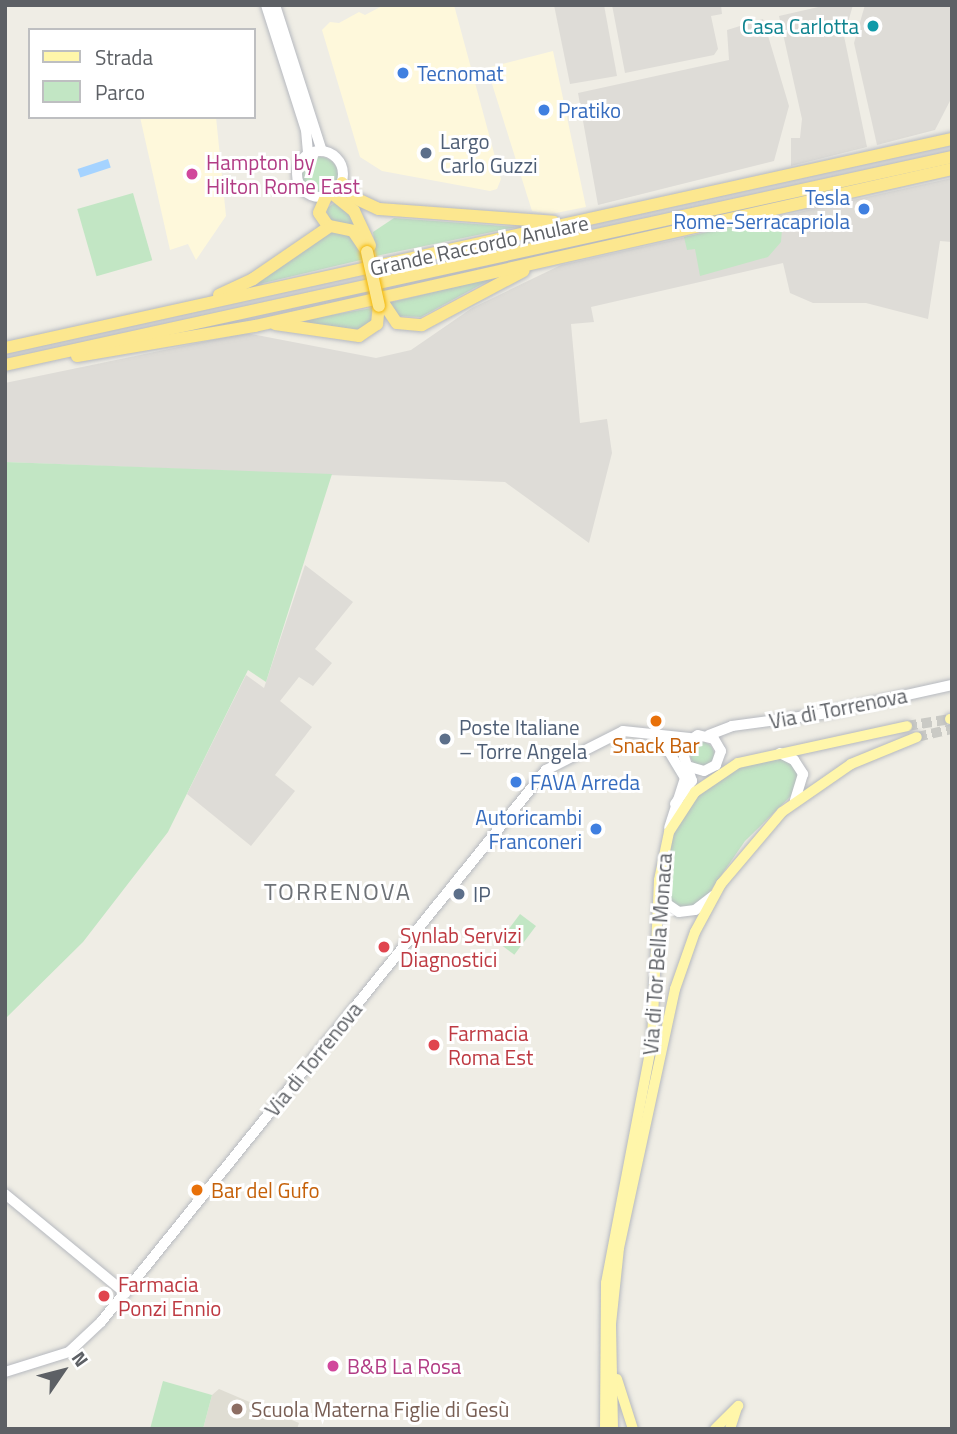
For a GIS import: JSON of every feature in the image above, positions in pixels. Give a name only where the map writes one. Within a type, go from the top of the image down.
[{"type":"highway","name":"Grande Raccordo Anulare","points":[[5,348],[952,139]]},
{"type":"highway","name":"Grande Raccordo Anulare","points":[[5,365],[952,157]]},
{"type":"highway","points":[[24,361],[114,352],[256,326],[952,169]]},
{"type":"highway","points":[[333,191],[385,211],[526,223],[586,221]]},
{"type":"highway","points":[[333,191],[319,213],[328,226],[353,231],[370,252]]},
{"type":"highway","points":[[256,326],[286,325],[332,335],[359,336],[377,324],[381,305],[370,252],[357,216],[333,191]]},
{"type":"highway","points":[[180,310],[246,282],[328,226]]},
{"type":"highway","points":[[381,305],[397,323],[422,325],[506,277],[575,253]]},
{"type":"main road","name":"Via di Tor Bella Monaca","points":[[605,1429],[603,1390],[609,1262],[653,1030],[659,880],[668,832],[701,786],[755,757],[907,726]]},
{"type":"main road","name":"Via di Tor Bella Monaca","points":[[613,1429],[611,1333],[624,1217],[675,989],[693,937],[714,896],[758,836],[795,801],[851,764],[917,737]]},
{"type":"main road","points":[[611,1333],[619,1396],[633,1429]]},
{"type":"main road","points":[[597,1429],[603,1390]]},
{"type":"main road","points":[[715,1429],[738,1406],[730,1429]]},
{"type":"street","points":[[266,5],[306,130],[309,154]]},
{"type":"street","points":[[275,5],[321,151]]},
{"type":"street","points":[[321,151],[339,161],[333,191],[310,195],[298,182],[299,164],[309,154],[321,151]]},
{"type":"street","name":"Via di Torrenova","points":[[709,736],[724,729],[821,714],[952,685]]},
{"type":"street","points":[[690,767],[701,771],[712,769],[724,729]]},
{"type":"street","name":"Via di Torrenova","points":[[5,1372],[75,1348],[125,1293],[541,775],[563,758],[623,731],[690,738]]},
{"type":"street","name":"Via di Torrenova","points":[[614,736],[662,740],[684,753]]},
{"type":"street","points":[[675,804],[691,786],[690,767],[684,753],[690,738],[709,736],[736,760],[755,757]]},
{"type":"street","points":[[662,740],[685,778],[668,832]]},
{"type":"street","points":[[775,752],[794,760],[803,771],[803,786],[795,801]]},
{"type":"street","points":[[659,880],[664,899],[675,911],[693,911],[714,896]]},
{"type":"street","points":[[5,1194],[125,1293]]},
{"type":"shaded area","points":[[384,5],[454,5],[501,179],[497,189],[490,191],[382,171],[360,157],[322,30],[330,22],[339,23],[359,12],[365,15]]},
{"type":"shaded area","points":[[554,5],[604,5],[617,76],[570,84]]},
{"type":"shaded area","points":[[612,5],[721,5],[722,14],[711,16],[718,49],[714,55],[625,73]]},
{"type":"shaded area","points":[[827,5],[853,5],[844,36],[867,147],[791,166],[791,138],[800,138],[802,119],[779,16]]},
{"type":"shaded area","points":[[865,5],[952,5],[952,97],[935,130],[877,145],[854,43]]},
{"type":"shaded area","points":[[763,19],[789,106],[774,161],[598,205],[578,93],[729,60],[727,30]]},
{"type":"shaded area","points":[[553,51],[586,207],[551,214],[532,211],[487,68]]},
{"type":"shaded area","points":[[140,119],[216,119],[226,216],[196,260],[188,244],[170,250]]},
{"type":"shaded area","points":[[952,178],[952,242],[940,241],[928,319],[866,303],[813,303],[790,293],[783,263],[591,307],[594,322],[571,324],[580,423],[607,419],[612,453],[589,543],[505,482],[5,462],[5,383],[246,333],[376,358],[411,350],[472,308],[561,265]]},
{"type":"shaded area","points":[[305,565],[353,602],[315,649],[332,663],[313,686],[299,677],[280,701],[312,727],[275,775],[295,791],[251,846],[187,794],[246,675],[264,688]]},
{"type":"shaded area","name":"Scuola Materna Figlie di Gesù","points":[[219,1389],[299,1423],[297,1429],[203,1429],[212,1395]]},
{"type":"green space","points":[[320,157],[333,162],[338,175],[333,188],[320,193],[307,188],[302,175],[307,162]]},
{"type":"green space","points":[[133,193],[152,260],[97,276],[77,209]]},
{"type":"green space","points":[[336,202],[343,204],[361,233],[328,220],[327,208]]},
{"type":"green space","points":[[783,216],[781,242],[768,257],[700,276],[695,249],[687,250],[684,237]]},
{"type":"green space","points":[[394,218],[516,227],[376,256],[373,232]]},
{"type":"green space","points":[[323,232],[348,232],[365,259],[255,285]]},
{"type":"green space","points":[[493,278],[421,317],[398,316],[388,303]]},
{"type":"green space","points":[[372,308],[371,322],[359,330],[291,322]]},
{"type":"green space","points":[[5,462],[332,474],[266,682],[248,670],[168,832],[83,942],[5,1019]]},
{"type":"green space","points":[[702,742],[710,746],[714,754],[710,762],[702,766],[694,762],[690,754],[694,746]]},
{"type":"green space","points":[[785,759],[799,772],[793,794],[745,841],[702,903],[696,908],[675,908],[665,893],[663,877],[673,833],[695,797],[740,767],[759,760]]},
{"type":"green space","points":[[520,914],[536,926],[514,955],[498,943]]},
{"type":"green space","points":[[163,1381],[212,1395],[203,1429],[150,1429]]},
{"type":"water","points":[[108,159],[111,168],[80,177],[78,169]]},
{"type":"tunnel","points":[[907,726],[950,719]]},
{"type":"tunnel","points":[[917,737],[952,729]]},
{"type":"place","name":"Casa Carlotta","points":[[873,26]]},
{"type":"place","name":"Tecnomat","points":[[403,73]]},
{"type":"place","name":"Pratiko","points":[[544,110]]},
{"type":"place","name":"Largo Carlo Guzzi","points":[[426,153]]},
{"type":"place","name":"Hampton by Hilton Rome East","points":[[192,174]]},
{"type":"place","name":"Tesla Rome-Serracapriola","points":[[864,209]]},
{"type":"place","name":"Snack Bar","points":[[656,721]]},
{"type":"place","name":"Poste Italiane – Torre Angela","points":[[445,739]]},
{"type":"place","name":"FAVA Arreda","points":[[516,782]]},
{"type":"place","name":"Autoricambi Franconeri","points":[[596,829]]},
{"type":"place","name":"IP","points":[[459,894]]},
{"type":"place","name":"Synlab Servizi Diagnostici","points":[[384,947]]},
{"type":"place","name":"Farmacia Roma Est","points":[[434,1045]]},
{"type":"place","name":"Bar del Gufo","points":[[197,1190]]},
{"type":"place","name":"Farmacia Ponzi Ennio","points":[[104,1296]]},
{"type":"place","name":"B&B La Rosa","points":[[333,1366]]},
{"type":"place","name":"Scuola Materna Figlie di Gesù","points":[[237,1409]]},
{"type":"district","name":"TORRENOVA","points":[[338,892]]}]
